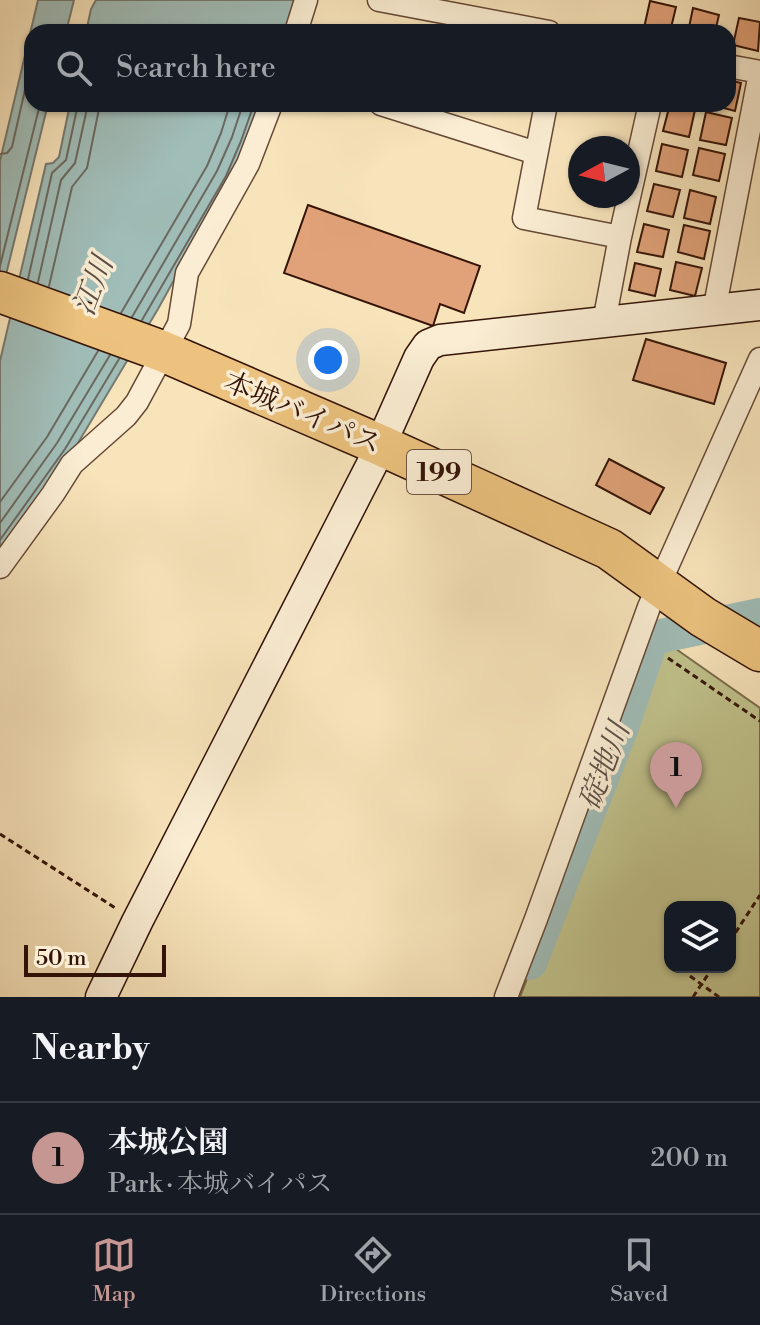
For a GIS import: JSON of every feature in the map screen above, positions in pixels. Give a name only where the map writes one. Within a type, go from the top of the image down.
[{"type":"highway","name":"本城バイパス","points":[[0,292],[376,455],[598,571],[703,617],[741,648],[760,677]]},
{"type":"highway","name":"本城バイパス","points":[[0,317],[159,359]]},
{"type":"highway","name":"本城バイパス","points":[[654,596],[741,648]]},
{"type":"street","points":[[298,24],[306,0]]},
{"type":"street","points":[[379,0],[506,24]]},
{"type":"street","points":[[714,311],[760,72],[736,68]]},
{"type":"street","points":[[0,567],[72,464],[126,416],[137,402],[179,324],[187,273],[248,164],[268,112]]},
{"type":"street","points":[[406,112],[536,153]]},
{"type":"street","points":[[544,112],[524,218],[620,237]]},
{"type":"street","points":[[604,322],[648,112]]},
{"type":"street","points":[[101,997],[376,455],[419,358],[428,345],[440,340],[760,305]]},
{"type":"street","points":[[506,997],[654,596],[760,359]]},
{"type":"path","points":[[668,658],[760,721]]},
{"type":"path","points":[[0,834],[137,922]]},
{"type":"path","points":[[736,932],[760,895]]},
{"type":"path","points":[[693,997],[709,973]]},
{"type":"path","points":[[690,976],[719,997]]},
{"type":"green space","points":[[666,642],[760,708],[760,997],[520,997],[654,649]]},
{"type":"water","points":[[38,0],[74,0],[68,24],[32,24]]},
{"type":"water","points":[[96,0],[296,0],[288,24],[88,24]]},
{"type":"water","points":[[24,59],[24,112],[46,112],[0,299],[0,161]]},
{"type":"water","name":"江川","points":[[68,112],[259,112],[249,144],[158,309],[72,453],[0,554],[0,361],[46,164],[53,163],[59,157]]},
{"type":"building","points":[[650,1],[676,7],[672,24],[645,24]]},
{"type":"building","points":[[693,8],[719,15],[717,24],[690,24]]},
{"type":"building","points":[[739,18],[760,22],[758,51],[736,46]]},
{"type":"building","points":[[736,82],[741,83],[736,106]]},
{"type":"building","points":[[668,112],[695,112],[689,137],[663,131]]},
{"type":"building","points":[[706,112],[732,118],[726,145],[700,140]]},
{"type":"building","points":[[662,144],[688,150],[682,177],[656,171]]},
{"type":"building","points":[[699,148],[725,154],[719,181],[693,175]]},
{"type":"building","points":[[654,184],[680,190],[673,217],[647,211]]},
{"type":"building","points":[[690,190],[716,197],[710,224],[684,218]]},
{"type":"building","points":[[308,205],[480,266],[464,313],[440,304],[433,326],[284,273]]},
{"type":"building","points":[[644,224],[669,230],[663,257],[637,252]]},
{"type":"building","points":[[684,225],[710,231],[704,259],[678,252]]},
{"type":"building","points":[[676,262],[702,268],[695,296],[670,290]]},
{"type":"building","points":[[635,263],[661,269],[655,296],[629,290]]},
{"type":"building","points":[[646,339],[726,363],[714,404],[633,380]]},
{"type":"building","points":[[609,459],[664,488],[650,514],[596,485]]},
{"type":"waterway","name":"碇地川","points":[[530,963],[623,724],[652,638],[760,615]]},
{"type":"place","name":"本城公園","points":[[676,808]]}]
